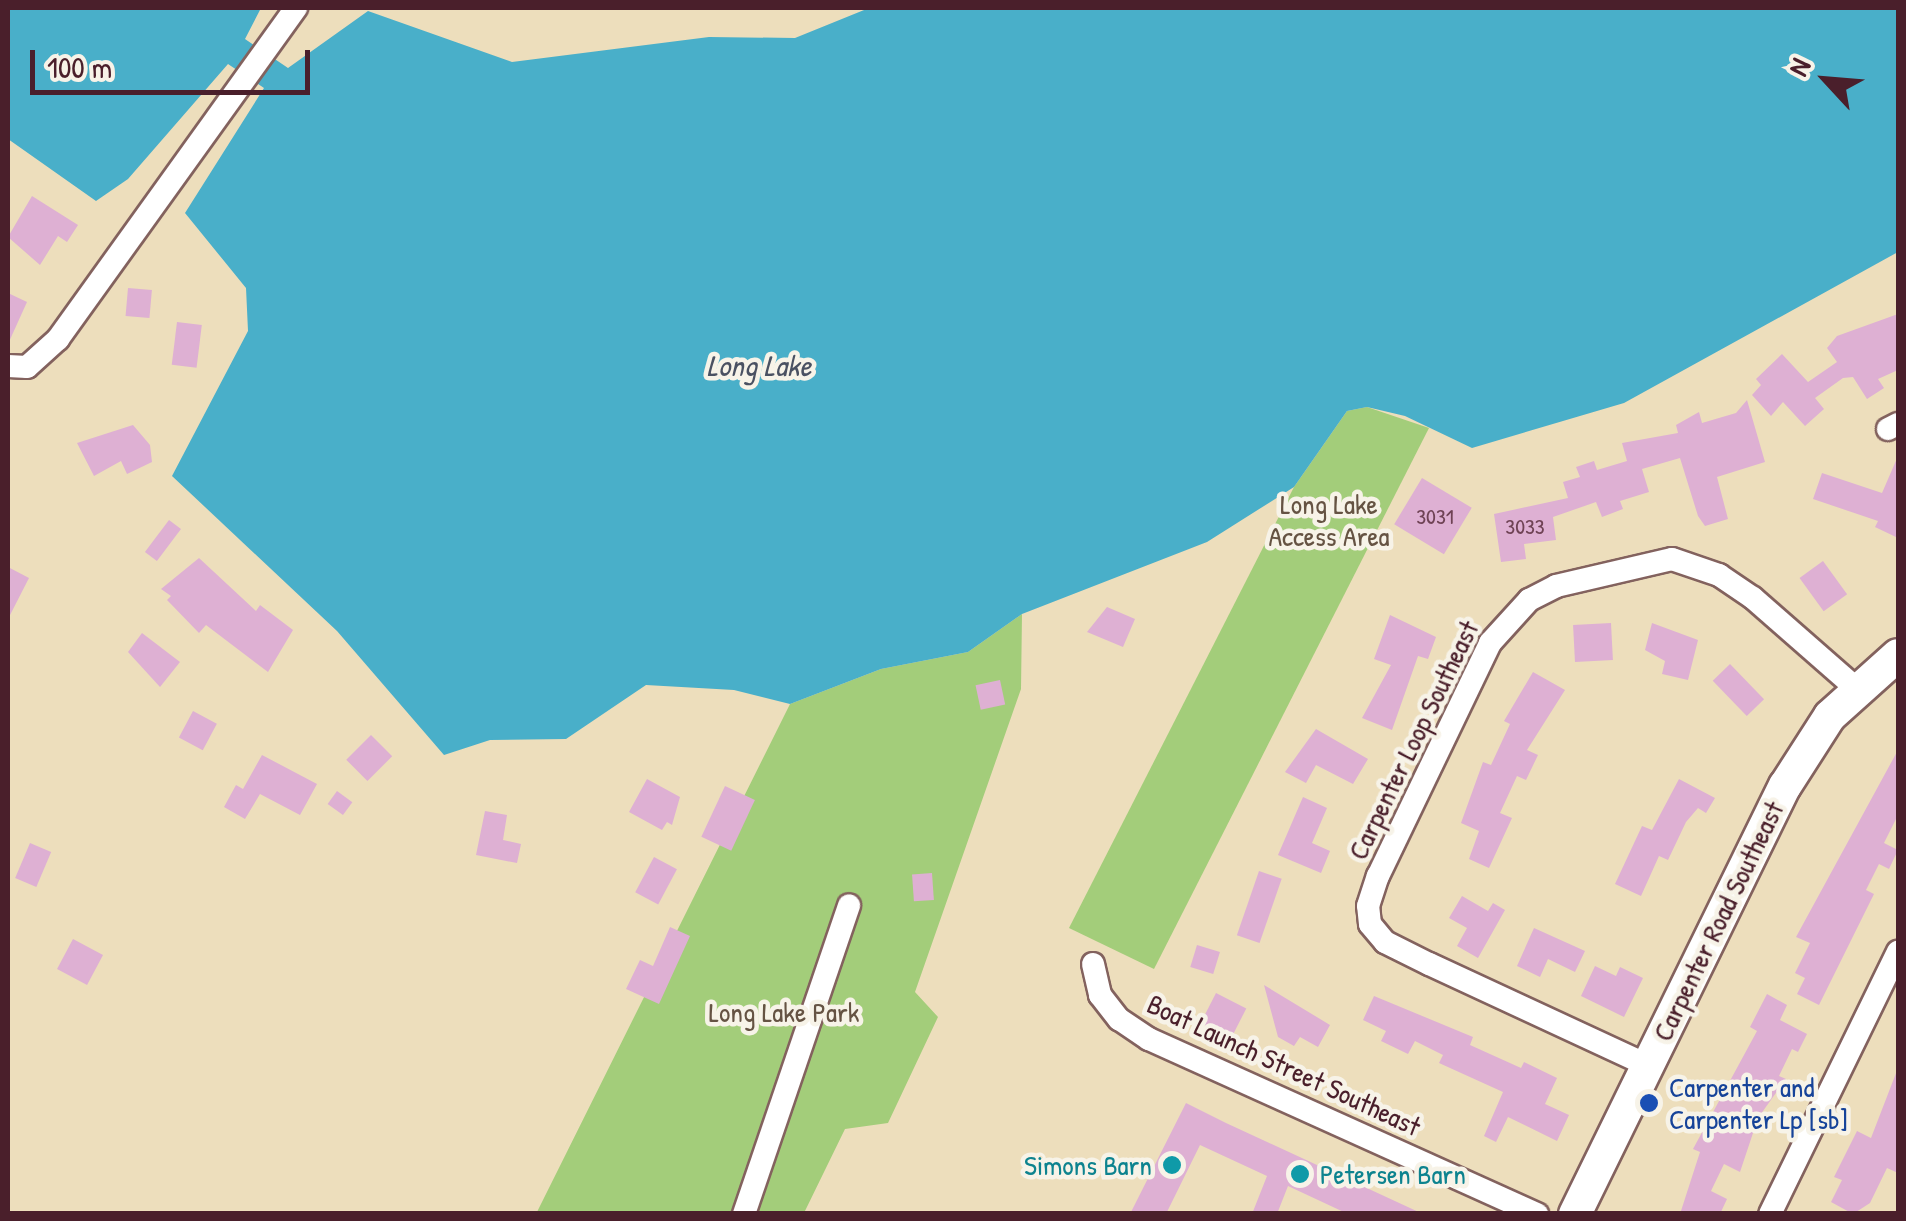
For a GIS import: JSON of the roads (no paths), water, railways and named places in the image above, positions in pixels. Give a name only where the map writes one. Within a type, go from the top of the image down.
[{"type":"street","points":[[8,366],[27,367],[58,339],[296,8]]},
{"type":"street","name":"Carpenter Loop Southeast","points":[[1646,1066],[1385,942],[1370,924],[1368,906],[1378,876],[1490,643],[1528,600],[1556,586],[1672,559],[1719,576],[1753,598],[1858,690]]},
{"type":"street","name":"Carpenter Road Southeast","points":[[1575,1214],[1785,786],[1830,716],[1898,655]]},
{"type":"street","points":[[744,1214],[849,905]]},
{"type":"street","points":[[1770,1214],[1898,952]]},
{"type":"street","name":"Boat Launch Street Southeast","points":[[1093,964],[1100,994],[1119,1019],[1148,1040],[1536,1214]]},
{"type":"water","name":"Long Lake","points":[[8,8],[261,8],[245,39],[288,68],[368,11],[512,62],[709,37],[795,38],[869,8],[1898,8],[1898,252],[1624,403],[1472,448],[1405,416],[1367,407],[1347,411],[1294,487],[1207,542],[1022,614],[968,652],[881,669],[790,704],[734,690],[646,685],[566,739],[490,740],[444,755],[337,631],[172,476],[248,331],[246,288],[185,213],[264,88],[228,64],[128,179],[96,201],[8,139]]},
{"type":"place","name":"Carpenter and Carpenter Lp [sb]","points":[[1649,1103]]},
{"type":"place","name":"Simons Barn","points":[[1172,1165]]},
{"type":"place","name":"Petersen Barn","points":[[1300,1174]]},
{"type":"park label","name":"Long Lake Access Area","points":[[1329,520]]},
{"type":"park label","name":"Long Lake Park","points":[[784,1012]]}]
